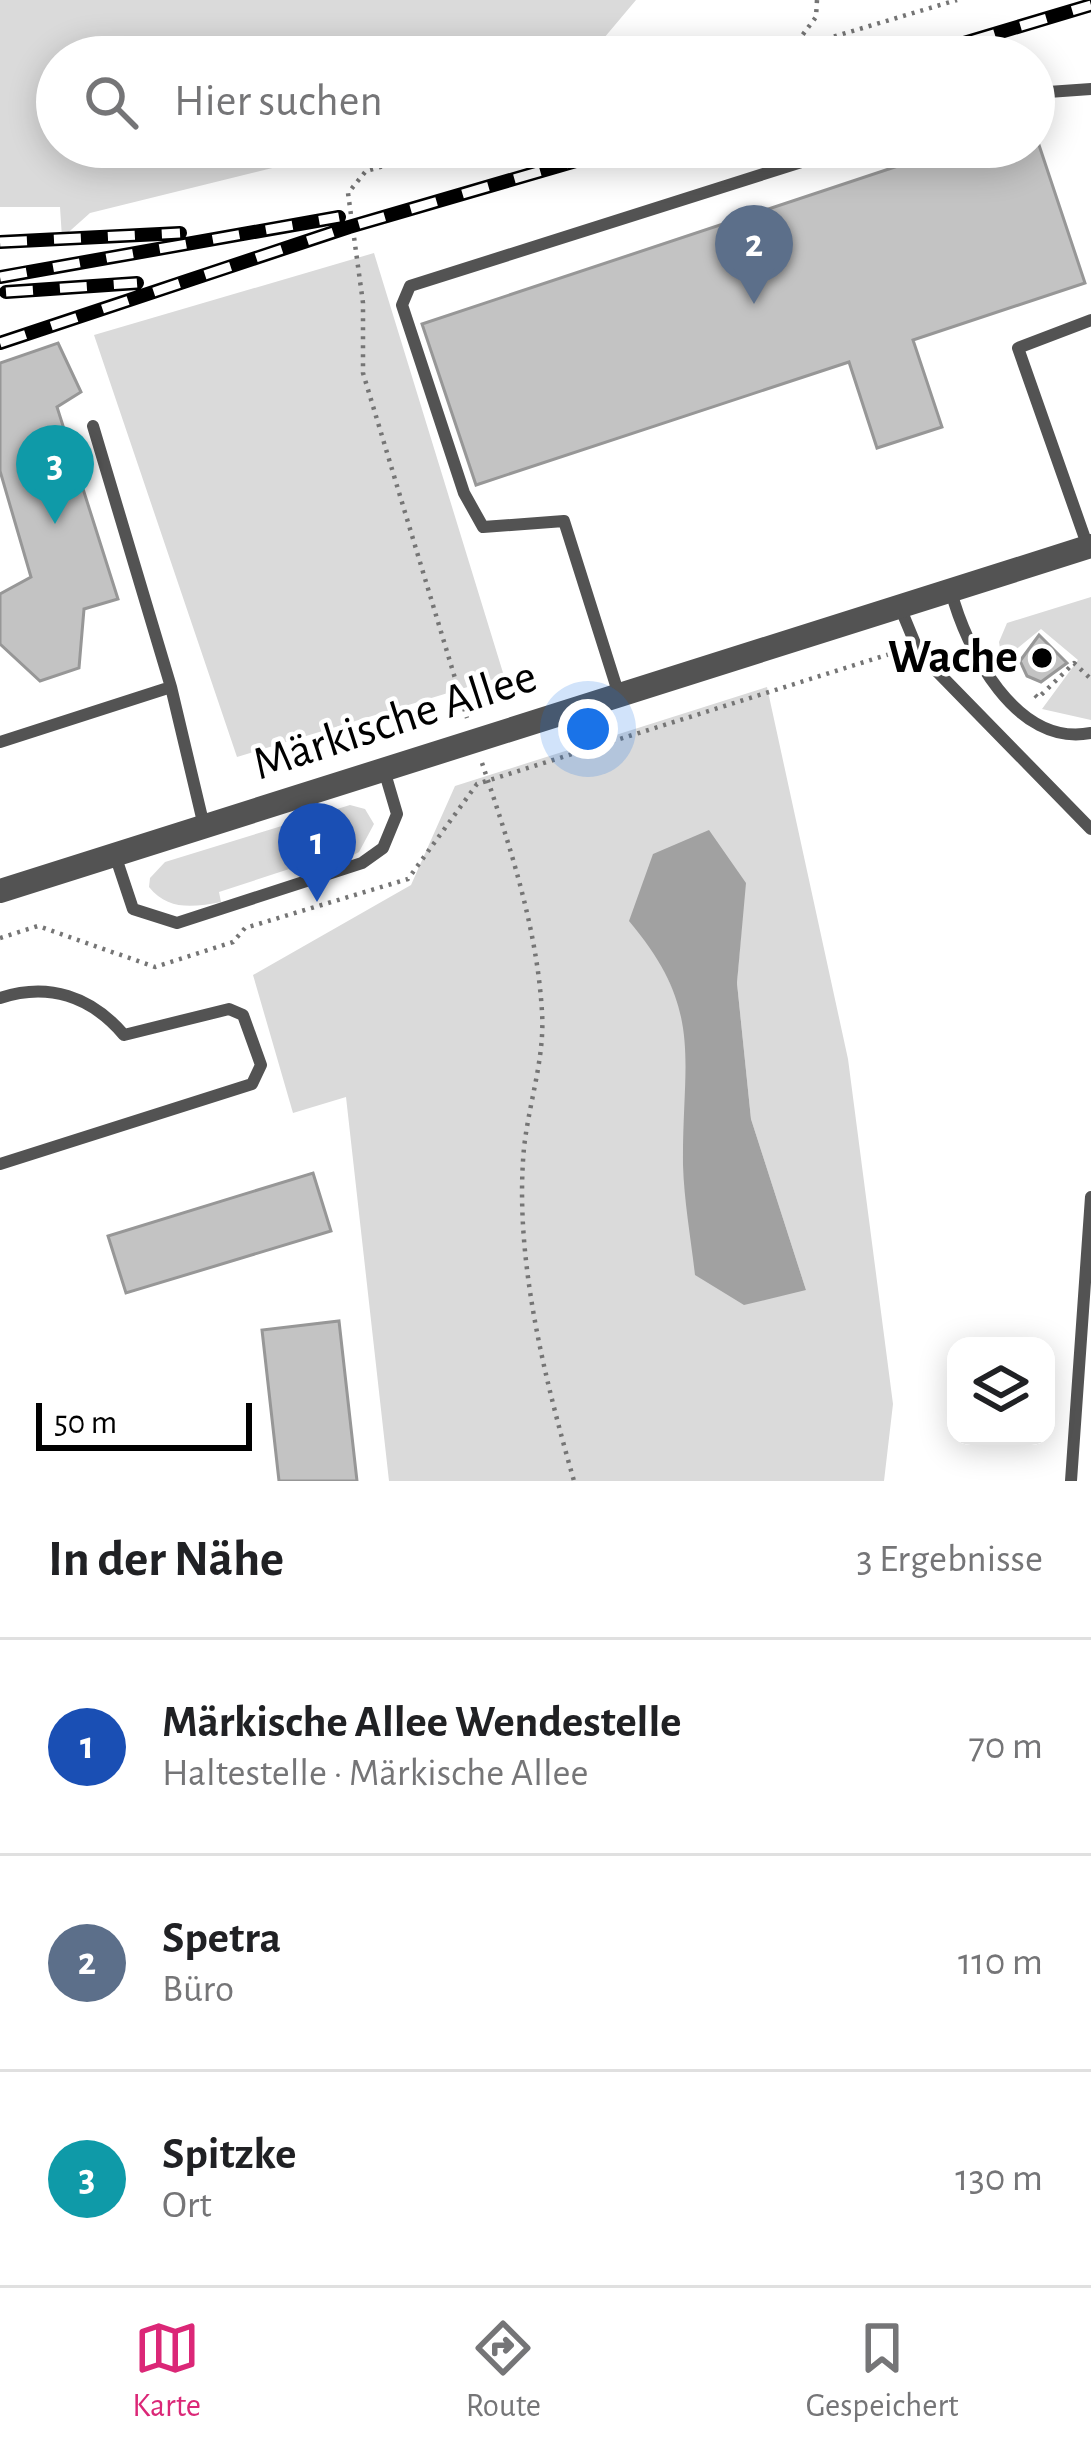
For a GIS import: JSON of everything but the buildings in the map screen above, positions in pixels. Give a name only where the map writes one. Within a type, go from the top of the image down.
[{"type":"street","name":"Märkische Allee","points":[[0,891],[1090,546]]},
{"type":"lane","points":[[1055,92],[1091,89]]},
{"type":"lane","points":[[619,695],[565,521],[483,527],[464,493],[402,305],[410,286],[783,168]]},
{"type":"lane","points":[[1090,546],[1018,347],[1091,320]]},
{"type":"lane","points":[[93,426],[171,687],[204,826]]},
{"type":"lane","points":[[951,591],[963,635],[992,684],[1043,725],[1078,736],[1091,734]]},
{"type":"lane","points":[[899,606],[916,647],[1091,829]]},
{"type":"lane","points":[[0,742],[171,687]]},
{"type":"lane","points":[[116,855],[133,909],[177,923],[310,882],[362,863],[383,848],[398,814],[383,769]]},
{"type":"lane","points":[[0,998],[39,988],[95,1007],[124,1035],[229,1009],[243,1015],[261,1065],[252,1084],[0,1164]]},
{"type":"lane","points":[[1071,1481],[1091,1197]]},
{"type":"path","points":[[801,36],[816,16],[818,0]]},
{"type":"path","points":[[836,36],[957,0]]},
{"type":"path","points":[[377,168],[366,171],[348,193],[349,227],[363,303],[363,373],[520,884],[543,1015],[524,1148],[524,1234],[534,1304],[574,1481]]},
{"type":"path","points":[[0,938],[38,926],[155,967],[232,942],[245,928],[408,879],[477,784],[916,647]]},
{"type":"path","points":[[1026,688],[1038,698],[1074,663],[1091,679]]},
{"type":"shaded area","points":[[0,0],[636,0],[606,36],[36,36],[36,168],[273,168],[90,213],[62,238],[60,207],[0,207]]},
{"type":"shaded area","points":[[374,253],[504,676],[237,757],[94,335]]},
{"type":"shaded area","points":[[1091,597],[1091,720],[1042,709],[1078,660],[1041,629],[1002,661],[999,642],[1007,623]]},
{"type":"shaded area","points":[[767,687],[848,1059],[893,1404],[884,1481],[389,1481],[346,1097],[293,1113],[253,975],[411,885],[455,786]],"holes":[[[745,883],[737,983],[751,1119],[806,1290],[689,1068],[683,1010],[655,952]]]},
{"type":"shaded area","points":[[350,805],[365,809],[374,824],[359,852],[336,864],[332,855],[219,892],[221,902],[201,905],[173,904],[149,887],[150,878],[165,862]]},
{"type":"shaded area","points":[[709,830],[746,883],[737,983],[751,1119],[806,1290],[744,1305],[695,1275],[684,1179],[686,1065],[679,1010],[653,953],[629,921],[653,854]]},
{"type":"railway","points":[[987,36],[1091,5]]},
{"type":"railway","points":[[0,343],[349,227],[552,168]]},
{"type":"railway","points":[[0,277],[339,217]]},
{"type":"railway","points":[[0,242],[180,233]]},
{"type":"railway","points":[[6,292],[137,283]]},
{"type":"place","name":"Spetra","points":[[754,304]]},
{"type":"place","name":"Spitzke","points":[[55,524]]},
{"type":"place","name":"Wache","points":[[1042,658]]},
{"type":"place","name":"Märkische Allee Wendestelle","points":[[317,902]]}]
